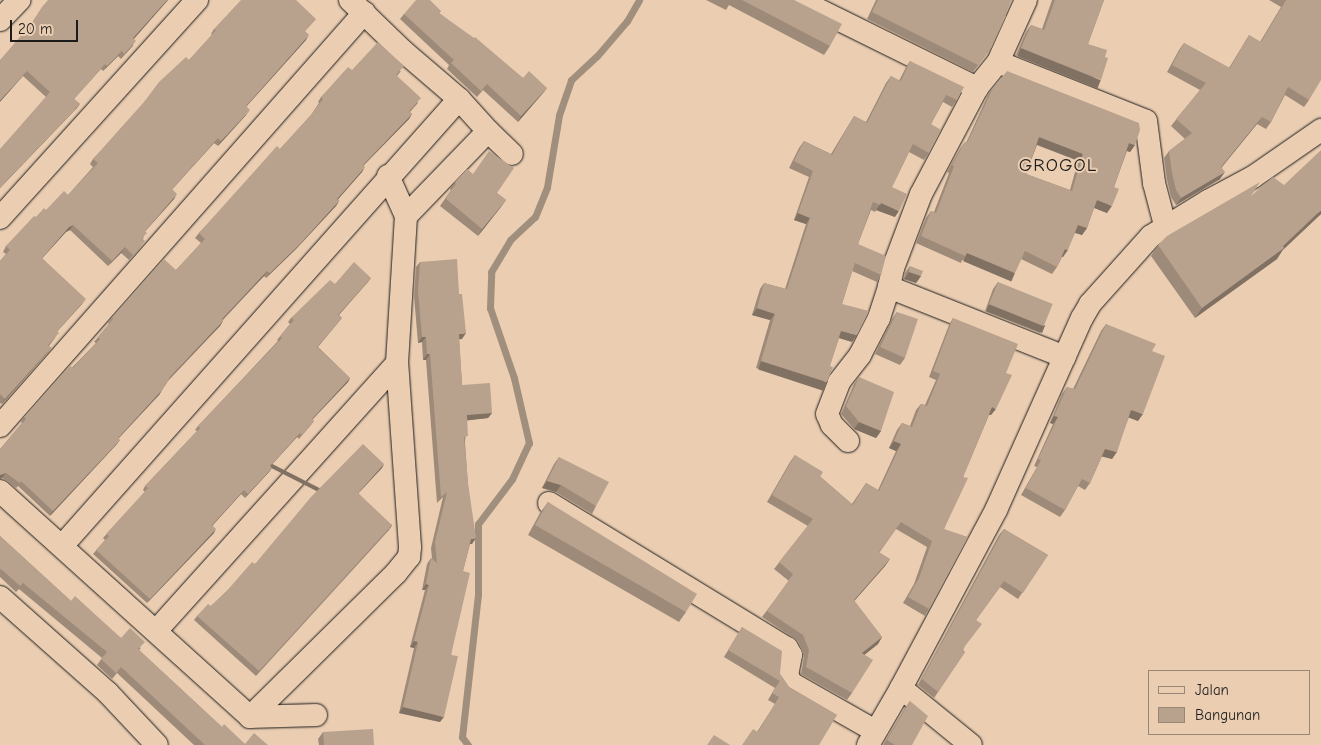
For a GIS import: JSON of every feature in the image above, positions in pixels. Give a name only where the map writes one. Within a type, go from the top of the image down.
[{"type":"street","points":[[0,20],[19,0]]},
{"type":"street","points":[[0,218],[197,0]]},
{"type":"street","points":[[799,0],[977,88]]},
{"type":"street","points":[[848,442],[832,425],[827,414],[839,382],[860,355],[879,318],[893,268],[921,194],[977,88],[998,62],[1026,0]]},
{"type":"street","points":[[0,426],[357,6],[459,99],[512,154]]},
{"type":"street","points":[[998,62],[1146,121],[1154,183],[1165,225]]},
{"type":"street","points":[[62,546],[388,176],[428,136],[459,99]]},
{"type":"street","points":[[549,503],[787,648],[791,655],[788,679],[791,683],[872,738],[902,688],[996,510],[1090,304],[1151,236],[1165,225],[1253,177],[1321,130]]},
{"type":"street","points":[[406,216],[488,131]]},
{"type":"street","points":[[250,716],[396,573],[409,556],[410,547],[397,363],[406,216],[388,176]]},
{"type":"street","points":[[889,287],[1065,357]]},
{"type":"street","points":[[156,632],[397,363]]},
{"type":"street","points":[[0,491],[250,716],[316,715]]},
{"type":"street","points":[[0,597],[108,693],[157,745]]},
{"type":"street","points":[[902,688],[971,745]]},
{"type":"building","points":[[48,0],[167,0],[133,38],[136,41],[124,54],[122,51],[107,66],[105,64],[74,99],[80,104],[0,187],[0,149],[50,92],[27,71],[0,100],[0,60],[31,24]]},
{"type":"building","points":[[241,0],[296,0],[316,19],[305,31],[309,35],[246,106],[250,110],[221,141],[218,138],[172,189],[177,194],[145,231],[147,233],[142,238],[145,241],[133,255],[125,247],[112,261],[73,225],[69,227],[42,258],[86,299],[57,331],[59,333],[48,345],[51,348],[5,399],[0,394],[0,261],[10,250],[6,246],[34,216],[36,217],[44,208],[46,210],[64,191],[68,195],[98,163],[93,159],[144,102],[159,82],[186,57],[189,60]]},
{"type":"building","points":[[416,0],[430,0],[441,11],[439,13],[475,37],[523,78],[529,71],[547,88],[521,116],[487,84],[481,91],[451,63],[454,60],[404,14]]},
{"type":"building","points":[[742,0],[794,0],[842,24],[830,46]]},
{"type":"building","points":[[878,0],[1011,0],[1004,16],[1006,16],[991,48],[978,65],[872,12]]},
{"type":"building","points":[[1055,0],[1104,0],[1088,44],[1107,50],[1105,57],[1108,58],[1101,80],[1021,48],[1031,25],[1044,30]]},
{"type":"building","points":[[1286,0],[1321,0],[1321,80],[1309,100],[1288,87],[1271,122],[1262,117],[1221,167],[1225,172],[1181,198],[1176,190],[1169,151],[1192,133],[1176,119],[1206,83],[1172,65],[1184,43],[1230,68],[1249,35],[1261,42]]},
{"type":"building","points":[[378,42],[404,66],[396,75],[421,98],[409,111],[412,114],[363,165],[365,167],[337,199],[339,201],[300,244],[270,273],[267,271],[222,319],[223,321],[170,377],[162,390],[118,438],[120,440],[53,511],[21,481],[20,483],[6,473],[0,475],[0,449],[26,419],[24,417],[70,366],[73,368],[100,339],[98,337],[112,318],[164,259],[176,270],[205,239],[199,233],[277,146],[280,149],[311,115],[323,99],[321,97],[348,67],[352,70]]},
{"type":"building","points":[[910,61],[964,87],[957,100],[946,95],[931,124],[941,130],[929,153],[913,144],[892,187],[907,194],[899,211],[881,203],[880,205],[873,202],[858,244],[886,256],[881,275],[855,263],[842,304],[869,311],[857,335],[841,331],[830,366],[833,367],[827,382],[761,361],[775,314],[757,308],[764,283],[787,289],[810,218],[798,213],[813,171],[794,161],[804,141],[832,155],[854,116],[867,123],[891,76],[901,81]]},
{"type":"building","points":[[1007,71],[1139,123],[1140,130],[1135,145],[1129,143],[1114,187],[1119,189],[1112,206],[1097,200],[1087,228],[1078,225],[1068,250],[1065,249],[1057,267],[1025,251],[1015,273],[967,253],[965,256],[921,236],[931,211],[936,213],[954,166],[952,165],[965,142],[967,143],[993,88]],"holes":[[[1039,137],[1083,154],[1072,191],[1026,174]]]},
{"type":"building","points":[[1321,150],[1321,210],[1283,246],[1284,248],[1202,308],[1158,245],[1167,236],[1260,182],[1251,196],[1273,177],[1284,185]]},
{"type":"building","points":[[489,151],[514,168],[497,193],[506,200],[482,229],[445,198],[456,184],[455,182],[467,169],[473,174]]},
{"type":"building","points":[[457,259],[459,294],[462,294],[466,333],[459,334],[462,385],[490,383],[492,413],[467,415],[468,436],[464,437],[476,538],[471,539],[463,571],[470,573],[451,655],[458,656],[444,717],[403,707],[418,642],[414,641],[429,585],[426,584],[431,558],[437,563],[435,542],[447,492],[441,497],[430,354],[427,354],[426,337],[422,337],[418,291],[420,262]]},
{"type":"building","points":[[354,262],[371,278],[338,315],[342,318],[317,347],[350,378],[312,419],[314,421],[302,435],[300,433],[270,466],[272,468],[248,494],[244,490],[212,525],[216,529],[150,599],[96,550],[109,536],[106,534],[148,488],[145,486],[200,428],[198,426],[282,338],[280,336],[294,320],[291,318],[330,280],[335,284]]},
{"type":"building","points":[[910,266],[923,271],[921,276],[909,272]]},
{"type":"building","points":[[998,282],[1053,304],[1044,326],[989,304]]},
{"type":"building","points":[[897,312],[918,319],[905,358],[880,347]]},
{"type":"building","points":[[953,318],[1018,344],[1006,373],[1012,375],[996,409],[992,407],[963,477],[968,478],[944,529],[968,537],[929,609],[908,597],[919,578],[932,541],[901,522],[879,552],[890,559],[854,600],[882,637],[862,653],[873,660],[852,693],[806,667],[809,650],[803,635],[767,611],[793,574],[779,562],[813,519],[772,495],[795,455],[823,472],[820,477],[853,505],[866,483],[879,491],[901,444],[894,441],[902,423],[912,427],[921,404],[927,406],[940,374],[933,371]]},
{"type":"building","points":[[1106,324],[1156,344],[1152,351],[1165,356],[1143,414],[1131,410],[1117,452],[1105,449],[1090,483],[1082,479],[1065,510],[1026,488],[1041,460],[1038,459],[1058,417],[1054,416],[1067,387],[1075,389]]},
{"type":"building","points":[[859,377],[894,392],[881,431],[859,422],[846,406]]},
{"type":"building","points":[[363,444],[384,464],[358,493],[392,525],[259,671],[197,616],[208,604],[211,606],[225,593],[252,562],[255,564],[311,497]]},
{"type":"building","points":[[559,457],[609,482],[596,506],[561,485],[547,481]]},
{"type":"building","points":[[548,502],[697,594],[686,612],[535,525]]},
{"type":"building","points":[[1004,529],[1048,555],[1023,593],[1004,581],[976,620],[982,624],[962,650],[965,652],[938,692],[922,679]]},
{"type":"building","points":[[0,536],[71,601],[75,596],[121,638],[130,628],[145,642],[138,649],[222,727],[224,724],[245,744],[254,733],[268,745],[205,745],[121,667],[116,673],[101,659],[107,652],[23,583],[20,586],[0,570]]},
{"type":"building","points":[[742,627],[782,651],[780,674],[789,687],[837,715],[819,745],[742,745],[753,729],[758,732],[779,697],[772,693],[780,681],[728,650]]},
{"type":"building","points":[[910,701],[928,716],[912,745],[895,745],[887,740]]},
{"type":"building","points":[[373,729],[374,745],[324,745],[323,732]]},
{"type":"building","points":[[714,735],[730,745],[707,745]]},
{"type":"waterway","points":[[468,745],[462,737],[478,595],[478,524],[512,479],[529,443],[514,378],[490,308],[491,272],[510,240],[535,217],[547,187],[559,115],[571,80],[597,56],[627,21],[639,0]]},
{"type":"district","name":"GROGOL","points":[[1058,166]]}]
